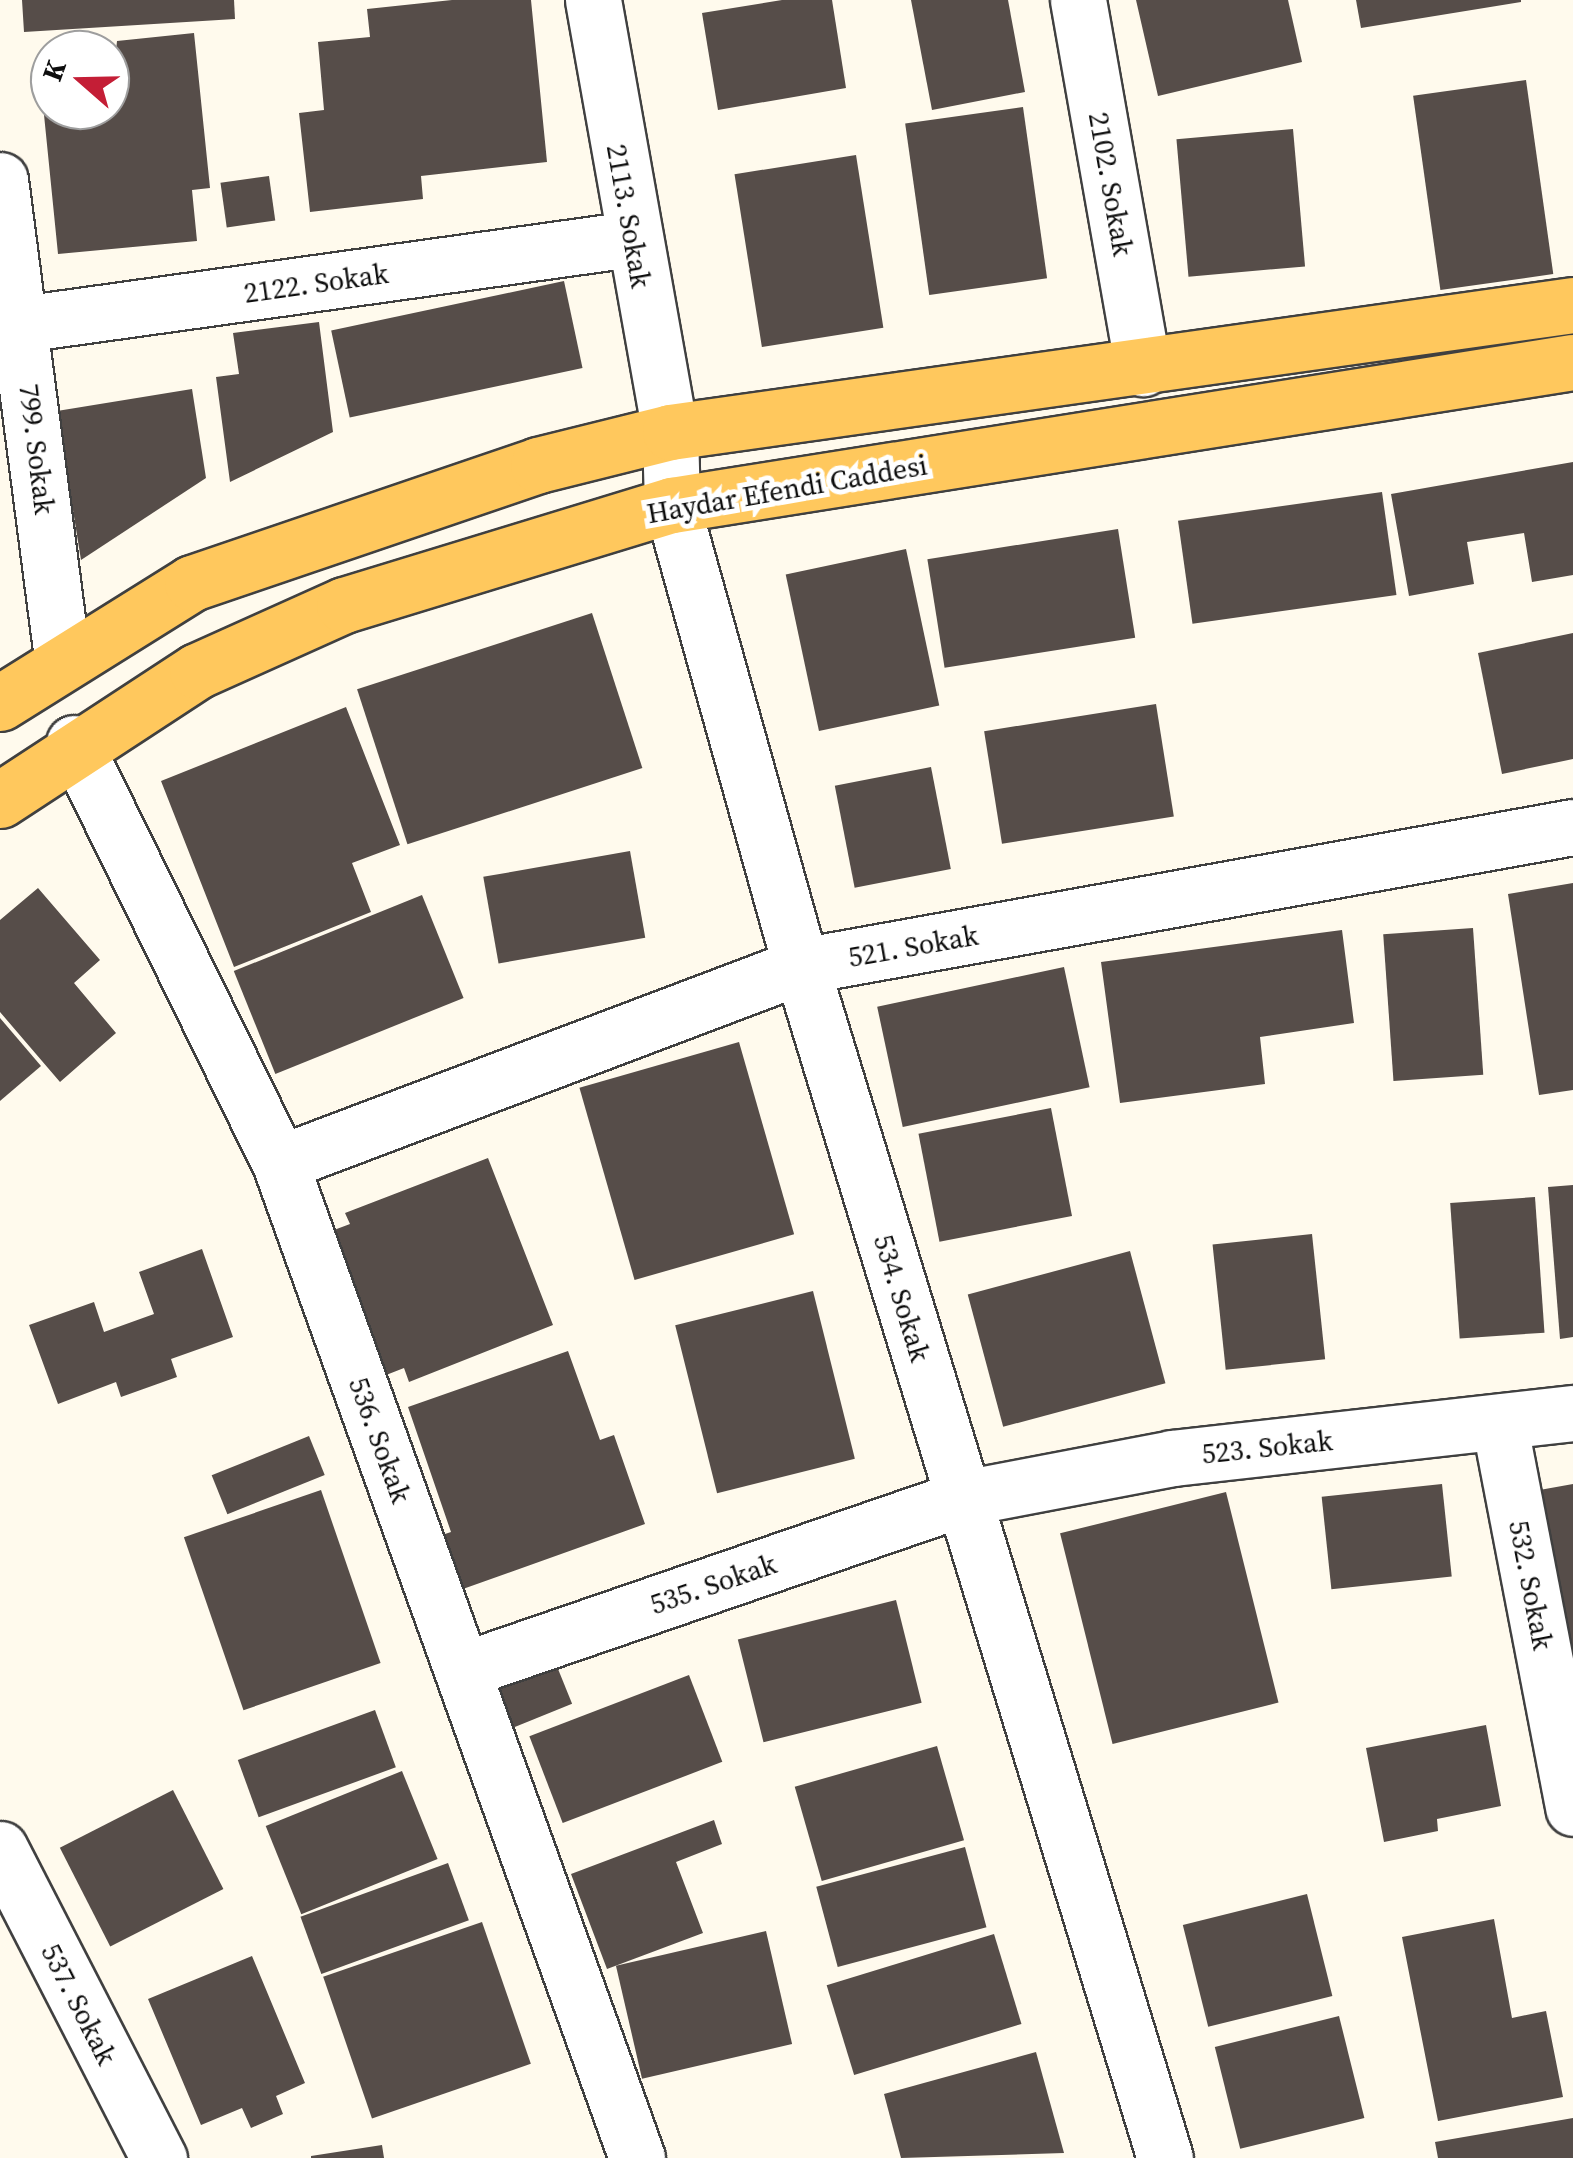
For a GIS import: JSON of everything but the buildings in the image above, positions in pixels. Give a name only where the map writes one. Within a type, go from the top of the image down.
[{"type":"main road","points":[[0,703],[62,658],[226,570],[538,465],[670,432],[1573,305]]},
{"type":"main road","name":"Haydar Efendi Caddesi","points":[[0,800],[74,743],[198,671],[344,605],[672,505],[1573,362]]},
{"type":"street","name":"2113. Sokak","points":[[593,0],[631,239],[670,432]]},
{"type":"street","name":"2102. Sokak","points":[[1078,0],[1143,368]]},
{"type":"street","name":"799. Sokak","points":[[0,180],[11,326],[62,658]]},
{"type":"street","name":"2122. Sokak","points":[[11,326],[631,239]]},
{"type":"street","name":"534. Sokak","points":[[670,432],[672,505],[801,966],[1165,2158]]},
{"type":"street","name":"536. Sokak","points":[[74,743],[280,1163],[637,2158]]},
{"type":"street","name":"521. Sokak","points":[[280,1163],[801,966],[1573,827]]},
{"type":"street","name":"523. Sokak","points":[[963,1498],[1172,1458],[1573,1413]]},
{"type":"street","name":"532. Sokak","points":[[1500,1422],[1573,1808]]},
{"type":"street","name":"535. Sokak","points":[[463,1670],[963,1498]]},
{"type":"street","name":"537. Sokak","points":[[0,1850],[159,2158]]}]
